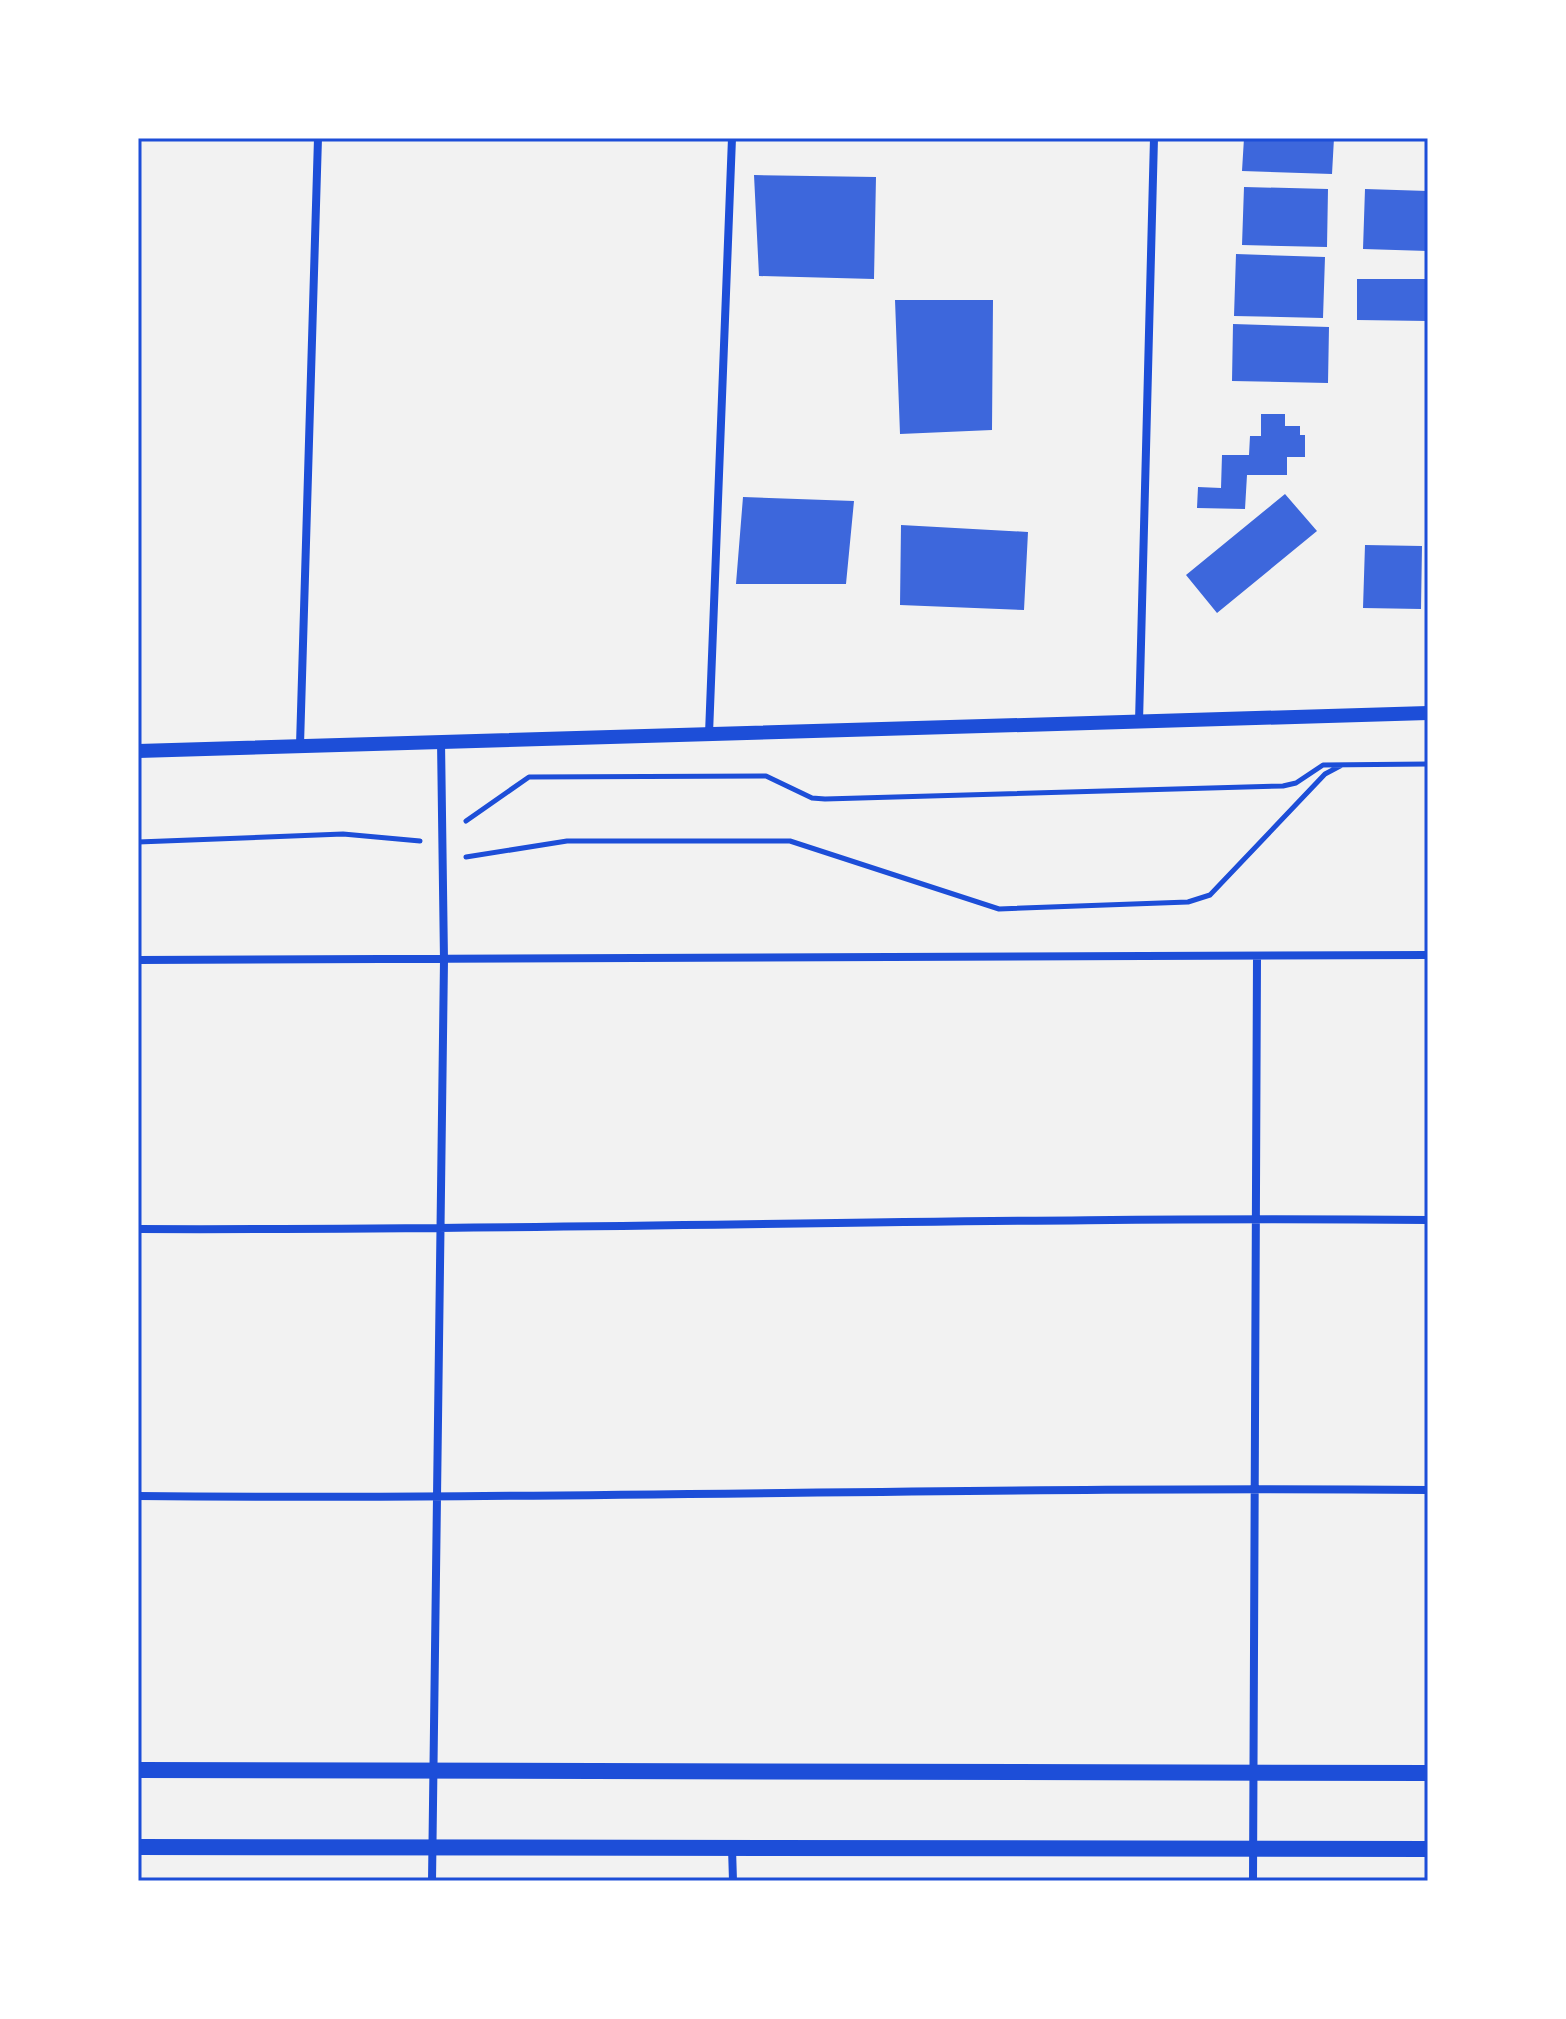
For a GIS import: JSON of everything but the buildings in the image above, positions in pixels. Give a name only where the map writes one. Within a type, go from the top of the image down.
[{"type":"main road","points":[[138,1770],[1428,1773]]},
{"type":"main road","points":[[138,1847],[1428,1849]]},
{"type":"street","points":[[300,745],[318,138]]},
{"type":"street","points":[[709,734],[732,138]]},
{"type":"street","points":[[1139,722],[1154,138]]},
{"type":"street","points":[[138,751],[1428,713]]},
{"type":"street","points":[[432,1881],[444,960],[441,741]]},
{"type":"street","points":[[138,960],[1428,955]]},
{"type":"street","points":[[1253,1881],[1251,1773],[1257,957]]},
{"type":"street","points":[[138,1229],[439,1230],[1254,1218],[1428,1220]]},
{"type":"street","points":[[138,1496],[439,1499],[1254,1488],[1428,1490]]},
{"type":"street","points":[[732,1848],[733,1881]]},
{"type":"path","points":[[442,843],[454,829],[529,777],[766,776],[812,798],[825,799],[1283,786],[1296,783],[1323,765],[1428,764]]},
{"type":"path","points":[[138,842],[343,834],[442,843],[454,859],[567,841],[790,841],[999,909],[1188,902],[1210,895],[1325,774],[1342,765]]}]
